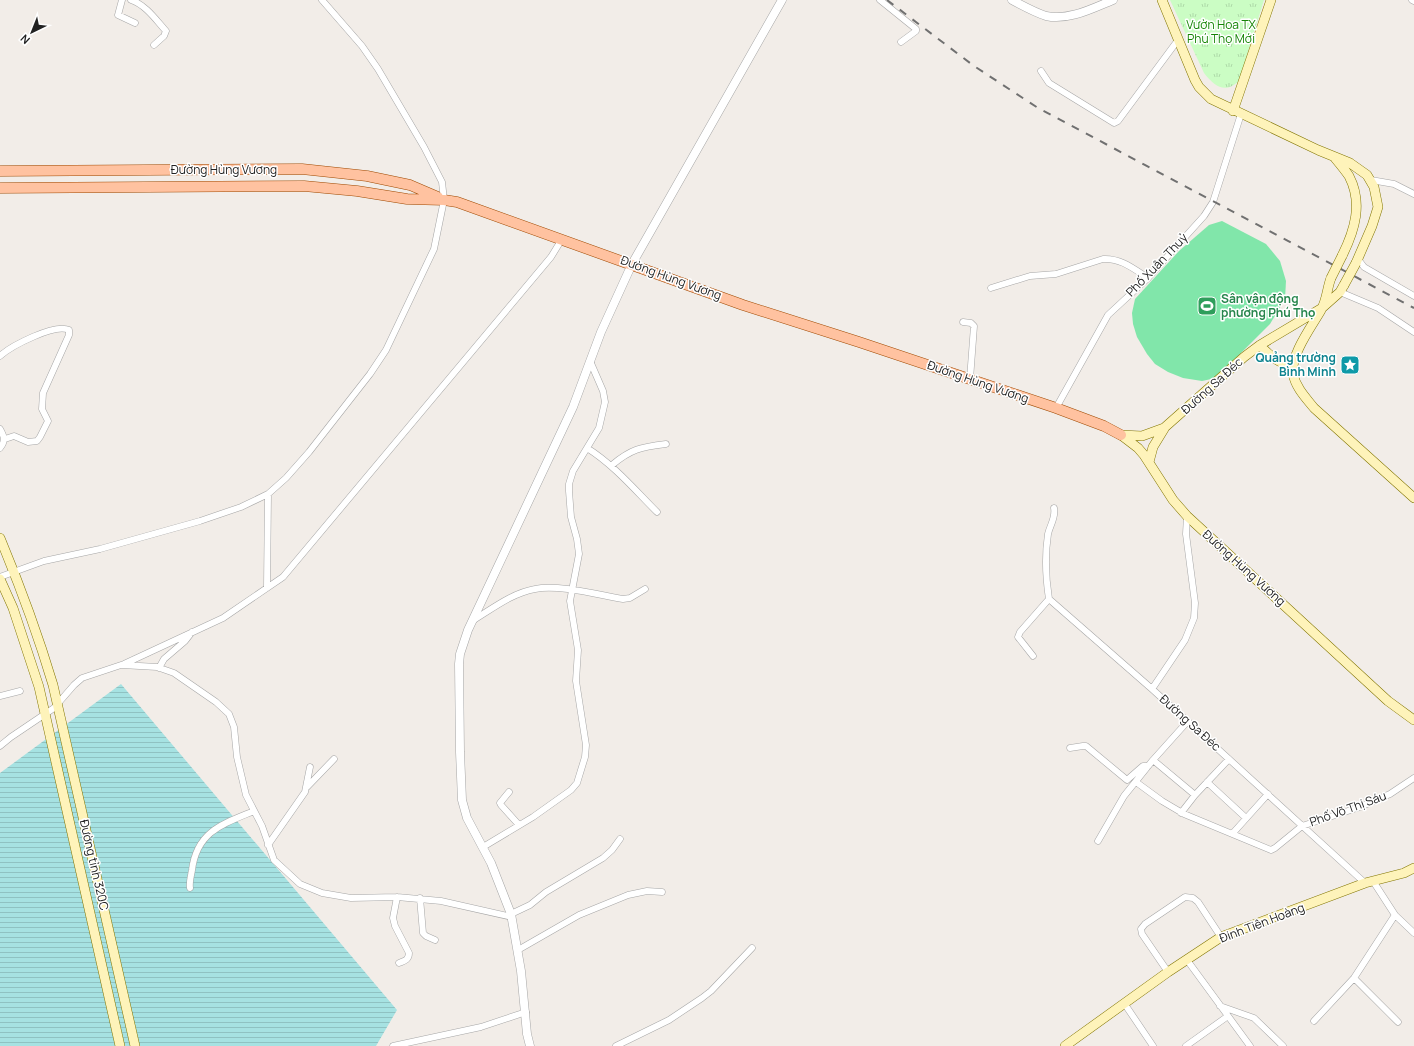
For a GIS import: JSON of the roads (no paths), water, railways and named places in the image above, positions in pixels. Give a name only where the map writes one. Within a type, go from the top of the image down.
[{"type":"main road","points":[[1162,0],[1199,87],[1211,100],[1336,158],[1350,163],[1371,180],[1377,196],[1378,206],[1372,226],[1357,261],[1342,288],[1322,308],[1304,339],[1293,367],[1296,382],[1301,392],[1314,408],[1414,498]]},
{"type":"main road","points":[[1237,113],[1271,0]]},
{"type":"main road","points":[[1322,308],[1328,285],[1352,234],[1355,224],[1356,194],[1348,174],[1336,158]]},
{"type":"main road","name":"Đường Hùng Vương","points":[[0,171],[302,169],[367,176],[410,185],[444,200]]},
{"type":"main road","name":"Đường Hùng Vương","points":[[0,188],[304,186],[357,191],[407,199],[444,200],[457,202],[505,218],[743,305],[970,379],[1104,426],[1121,435],[1138,448],[1149,462],[1173,500],[1187,516],[1388,700],[1414,720]]},
{"type":"main road","name":"Đường Sa Đéc","points":[[1149,462],[1153,447],[1164,428],[1244,357],[1260,345],[1322,308]]},
{"type":"main road","points":[[1260,345],[1272,358],[1285,365],[1293,367]]},
{"type":"main road","name":"Đường Sa Đéc","points":[[1121,435],[1142,436],[1164,428]]},
{"type":"main road","points":[[0,538],[14,572]]},
{"type":"main road","name":"Đường tỉnh 320C","points":[[14,572],[41,646],[53,685],[135,1046]]},
{"type":"main road","name":"Đường tỉnh 320C","points":[[0,578],[27,649],[39,687],[120,1046]]},
{"type":"main road","name":"Đinh Tiên Hoàng","points":[[1065,1046],[1168,972],[1221,937],[1369,882],[1404,873],[1414,868]]},
{"type":"street","points":[[122,0],[118,15],[135,23]]},
{"type":"street","points":[[131,0],[146,9],[166,32],[164,36],[154,45]]},
{"type":"street","points":[[0,578],[44,561],[100,549],[207,518],[241,507],[268,494],[286,478],[309,452],[370,374],[386,350],[434,249],[444,200],[442,182],[424,147],[378,69],[362,46],[322,0]]},
{"type":"street","points":[[530,1046],[522,971],[512,916],[491,863],[467,818],[462,800],[459,664],[463,643],[573,407],[606,321],[632,264],[782,0]]},
{"type":"street","points":[[880,0],[916,29],[916,31],[901,42]]},
{"type":"street","points":[[1012,0],[1047,16],[1057,17],[1072,16],[1113,0]]},
{"type":"street","points":[[1041,72],[1049,83],[1114,123],[1118,120],[1178,40]]},
{"type":"street","name":"Phố Xuân Thuỷ","points":[[1056,408],[1108,315],[1148,278],[1201,220],[1213,202],[1237,113]]},
{"type":"street","points":[[1371,180],[1394,184],[1414,194]]},
{"type":"street","points":[[0,746],[45,714],[57,704],[82,678],[120,665],[229,614],[279,580],[290,569],[551,257],[562,239]]},
{"type":"street","points":[[991,288],[1030,276],[1056,274],[1110,258],[1122,262],[1148,278]]},
{"type":"street","points":[[1357,261],[1364,267],[1414,296]]},
{"type":"street","points":[[1342,288],[1378,308],[1414,332]]},
{"type":"street","points":[[963,322],[971,323],[974,326],[970,379]]},
{"type":"street","points":[[0,356],[10,348],[43,333],[54,329],[64,328],[69,330],[69,335],[43,393],[42,409],[48,421],[40,437],[37,440],[30,442],[14,436],[4,439]]},
{"type":"street","points":[[483,847],[533,817],[575,786],[585,757],[586,745],[576,680],[578,650],[571,607],[572,590],[579,554],[571,516],[569,484],[573,471],[601,424],[605,402],[603,391],[590,361]]},
{"type":"street","points":[[0,429],[4,439],[4,442],[0,448]]},
{"type":"street","points":[[612,465],[624,455],[634,450],[648,446],[666,444]]},
{"type":"street","points":[[587,448],[612,465],[657,512]]},
{"type":"street","points":[[267,588],[268,494]]},
{"type":"street","points":[[1054,508],[1055,514],[1048,534],[1046,582],[1050,599],[1152,689]]},
{"type":"street","name":"Đường Sa Đéc","points":[[1187,516],[1186,534],[1195,603],[1194,618],[1185,640],[1152,689],[1302,826],[1369,882],[1395,915],[1414,933]]},
{"type":"street","points":[[472,621],[504,601],[534,589],[544,588],[572,590],[623,599],[630,598],[645,590]]},
{"type":"street","points":[[1034,656],[1018,637],[1020,632],[1050,599]]},
{"type":"street","points":[[159,668],[164,659],[185,641],[193,631]]},
{"type":"street","points":[[120,665],[159,668],[174,673],[216,702],[229,714],[234,727],[237,756],[246,795],[262,826],[271,854],[278,865],[300,884],[313,891],[351,898],[420,898],[512,916],[530,905],[546,892],[603,858],[612,850],[620,839]]},
{"type":"street","points":[[0,696],[20,692]]},
{"type":"street","points":[[1098,841],[1124,796],[1153,760],[1188,721]]},
{"type":"street","points":[[1070,748],[1086,746],[1128,780],[1142,767],[1148,766]]},
{"type":"street","points":[[1181,813],[1195,795],[1229,758]]},
{"type":"street","points":[[307,787],[334,759]]},
{"type":"street","points":[[1153,760],[1195,795]]},
{"type":"street","points":[[268,845],[281,825],[301,800],[307,787],[310,767]]},
{"type":"street","name":"Phố Võ Thị Sáu","points":[[1302,826],[1360,807],[1390,794],[1414,778]]},
{"type":"street","points":[[1136,782],[1181,813],[1233,833],[1271,850],[1302,826]]},
{"type":"street","points":[[1207,782],[1246,818]]},
{"type":"street","points":[[509,792],[500,803],[519,825]]},
{"type":"street","points":[[1233,833],[1268,794]]},
{"type":"street","points":[[190,888],[192,863],[203,840],[211,831],[254,811]]},
{"type":"street","points":[[518,950],[585,913],[628,895],[646,891],[662,892]]},
{"type":"street","points":[[397,897],[393,918],[395,926],[409,953],[409,957],[399,963]]},
{"type":"street","points":[[1168,972],[1142,934],[1141,929],[1145,924],[1185,897],[1193,898],[1198,902],[1221,937]]},
{"type":"street","points":[[420,898],[424,933],[426,936],[435,940]]},
{"type":"street","points":[[1314,1021],[1354,978],[1395,915]]},
{"type":"street","points":[[616,1046],[669,1020],[702,998],[711,991],[752,948]]},
{"type":"street","points":[[1187,960],[1250,1046]]},
{"type":"street","points":[[1354,978],[1398,1022]]},
{"type":"street","points":[[1124,1004],[1153,1046]]},
{"type":"street","points":[[1220,1006],[1254,1018],[1283,1046]]},
{"type":"street","points":[[393,1046],[481,1027],[526,1012]]},
{"type":"street","points":[[1186,1046],[1228,1016]]},
{"type":"water","points":[[121,684],[397,1010],[376,1046],[0,1046],[0,773]]},
{"type":"railway","points":[[887,0],[974,66],[1038,108],[1414,308]]},
{"type":"place","name":"Sân vận động phường Phú Thọ","points":[[1207,306]]},
{"type":"place","name":"Quảng trường Bình Minh","points":[[1350,365]]},
{"type":"park label","name":"Vườn Hoa TX Phú Thọ Mới","points":[[1221,32]]}]
